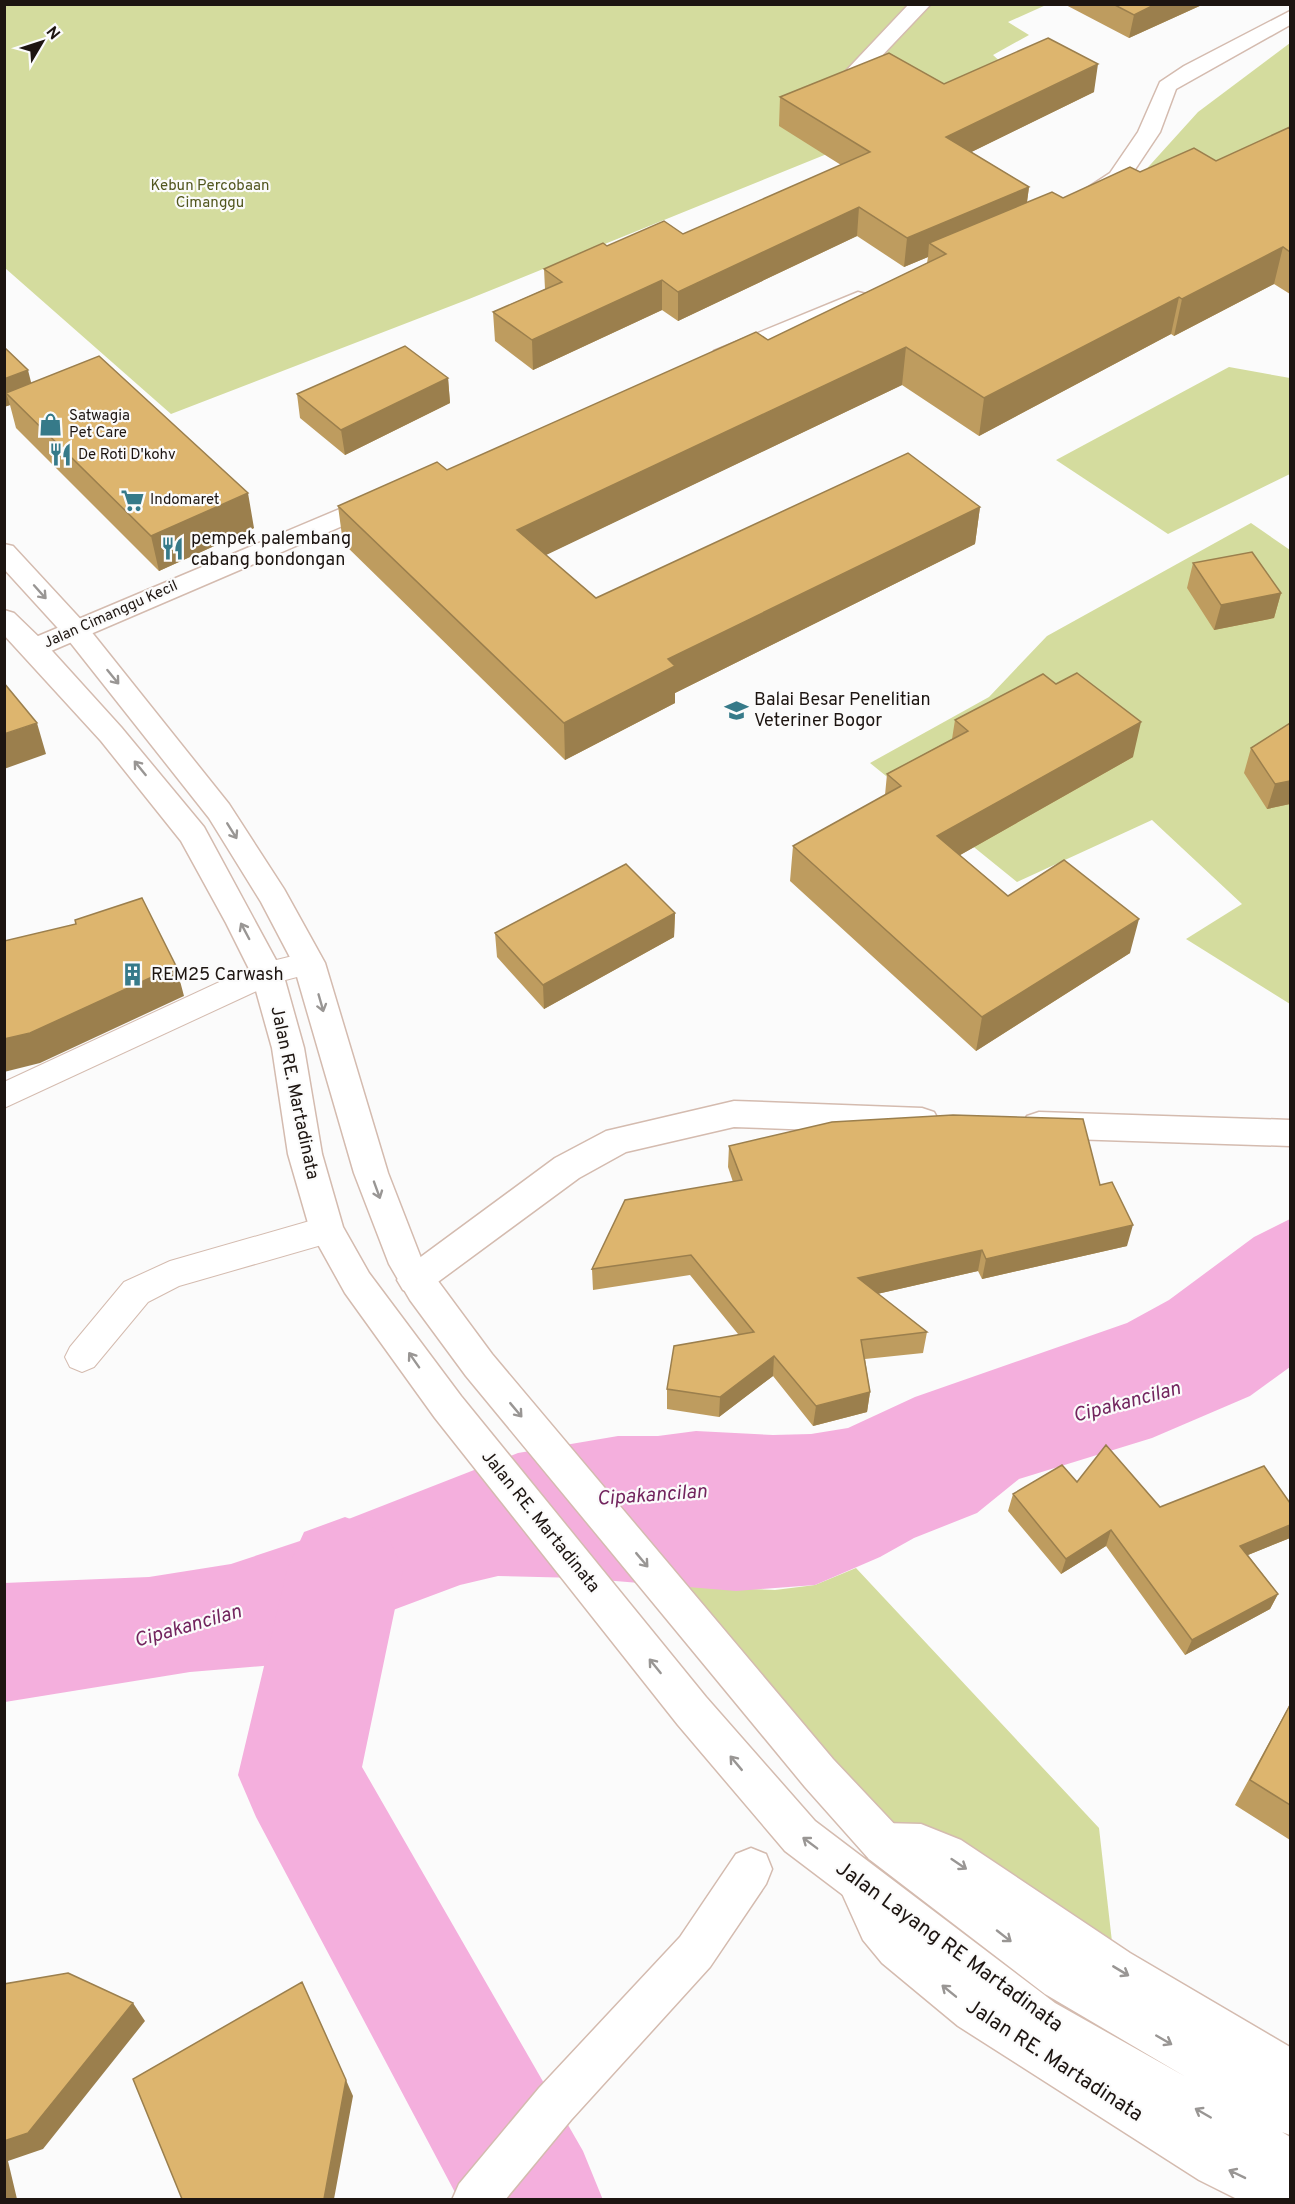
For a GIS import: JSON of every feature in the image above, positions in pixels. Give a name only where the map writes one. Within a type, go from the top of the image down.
[{"type":"main road","points":[[849,79],[921,4]]},
{"type":"main road","points":[[1067,209],[1118,178],[1149,132],[1167,86],[1191,70],[1290,17]]},
{"type":"main road","points":[[701,365],[875,291]]},
{"type":"main road","name":"Jalan Cimanggu Kecil","points":[[34,648],[406,489]]},
{"type":"main road","points":[[4,552],[76,631],[219,811],[273,897],[309,963],[371,1173],[406,1264],[415,1280],[567,1168],[618,1140],[734,1114],[947,1121]]},
{"type":"main road","name":"Jalan RE. Martadinata","points":[[4,620],[34,648],[130,756],[193,834],[267,973],[288,1048],[302,1143],[327,1230],[357,1283],[448,1407],[692,1711],[773,1808]]},
{"type":"main road","points":[[1006,1124],[1290,1133]]},
{"type":"main road","name":"Jalan Layang RE Martadinata","points":[[415,1280],[479,1365],[819,1773],[884,1844],[1060,1979],[1290,2113]]},
{"type":"main road","name":"Jalan Layang RE Martadinata","points":[[773,1808],[800,1836],[1040,2018],[1290,2162]]},
{"type":"main road","points":[[884,1844],[921,1845],[946,1855],[1115,1968],[1290,2072]]},
{"type":"main road","points":[[475,2199],[555,2104],[695,1952],[751,1869]]},
{"type":"main road","name":"Jalan RE. Martadinata","points":[[857,1879],[878,1925],[897,1948],[973,2011],[1215,2164],[1290,2199]]},
{"type":"lane","points":[[4,1096],[267,973],[309,963]]},
{"type":"lane","points":[[82,1357],[136,1292],[170,1275],[327,1230]]},
{"type":"green space","name":"Kebun Percobaan Cimanggu","points":[[5,5],[1046,5],[1008,22],[1029,35],[993,55],[1014,74],[985,90],[469,299],[171,414],[5,268]]},
{"type":"green space","points":[[1290,43],[1290,150],[1141,175],[1198,112]]},
{"type":"green space","points":[[1229,367],[1290,378],[1290,474],[1168,534],[1056,460]]},
{"type":"green space","points":[[1251,523],[1290,550],[1290,1004],[1186,939],[1242,904],[1152,820],[1017,882],[870,763],[989,697],[1047,636]]},
{"type":"green space","points":[[856,1568],[1099,1828],[1115,1968],[884,1844],[668,1586],[775,1590],[815,1585]]},
{"type":"water","name":"Cipakancilan","points":[[1290,1219],[1290,1367],[1250,1396],[1152,1438],[1019,1479],[977,1513],[914,1538],[880,1557],[815,1585],[736,1591],[579,1578],[498,1576],[460,1585],[345,1628],[274,1665],[190,1672],[5,1702],[4,1583],[149,1577],[231,1564],[309,1538],[346,1520],[518,1453],[618,1436],[658,1436],[696,1431],[773,1435],[811,1434],[848,1428],[915,1397],[1127,1323],[1169,1300],[1254,1237]]},
{"type":"building","points":[[1113,4],[1156,4],[1134,15]]},
{"type":"building","points":[[1048,38],[1098,64],[946,137],[1029,187],[907,238],[859,207],[678,292],[662,280],[532,340],[493,312],[562,282],[544,269],[603,243],[607,246],[664,221],[683,234],[870,152],[780,97],[889,53],[944,84]]},
{"type":"building","points":[[1290,127],[1290,252],[1283,247],[1182,299],[1179,297],[984,398],[906,347],[517,530],[596,598],[908,453],[980,507],[668,659],[675,666],[564,723],[338,506],[437,462],[447,470],[756,332],[768,340],[946,254],[929,243],[1052,192],[1063,198],[1130,167],[1140,172],[1194,148],[1216,161]]},
{"type":"building","points":[[405,346],[448,378],[341,430],[297,394]]},
{"type":"building","points":[[4,347],[28,370],[4,379]]},
{"type":"building","points":[[99,356],[248,493],[151,536],[6,393]]},
{"type":"building","points":[[1252,552],[1281,593],[1221,605],[1193,563]]},
{"type":"building","points":[[1077,673],[1141,722],[937,836],[1008,896],[1064,860],[1139,919],[982,1017],[793,846],[901,786],[887,774],[968,731],[955,720],[1043,674],[1056,684]]},
{"type":"building","points":[[4,683],[37,723],[4,734]]},
{"type":"building","points":[[1290,723],[1290,781],[1275,784],[1251,748]]},
{"type":"building","points":[[626,864],[675,913],[543,985],[495,933]]},
{"type":"building","points":[[142,898],[176,966],[30,1033],[4,1039],[4,941],[76,924],[75,920]]},
{"type":"building","points":[[953,1115],[1083,1119],[1100,1185],[1112,1182],[1133,1225],[986,1259],[982,1250],[858,1278],[927,1332],[861,1340],[870,1392],[816,1406],[774,1356],[720,1397],[667,1389],[674,1346],[754,1332],[691,1255],[592,1269],[625,1200],[742,1180],[729,1146],[832,1122]]},
{"type":"building","points":[[1106,1445],[1160,1507],[1264,1466],[1290,1503],[1290,1525],[1240,1546],[1278,1594],[1192,1640],[1111,1530],[1066,1559],[1013,1494],[1062,1465],[1077,1482]]},
{"type":"building","points":[[1290,1705],[1290,1805],[1250,1780]]},
{"type":"building","points":[[68,1973],[133,2003],[28,2133],[4,2141],[4,1984]]},
{"type":"building","points":[[302,1982],[346,2080],[324,2199],[182,2199],[133,2079]]},
{"type":"waterway","points":[[345,1570],[299,1775],[534,2200]]},
{"type":"place","name":"Satwagia Pet Care","points":[[51,425]]},
{"type":"place","name":"De Roti D'kohv","points":[[60,455]]},
{"type":"place","name":"Indomaret","points":[[132,500]]},
{"type":"place","name":"pempek palembang cabang bondongan","points":[[173,549]]},
{"type":"place","name":"Balai Besar Penelitian Veteriner Bogor","points":[[736,710]]},
{"type":"place","name":"REM25 Carwash","points":[[133,975]]}]
